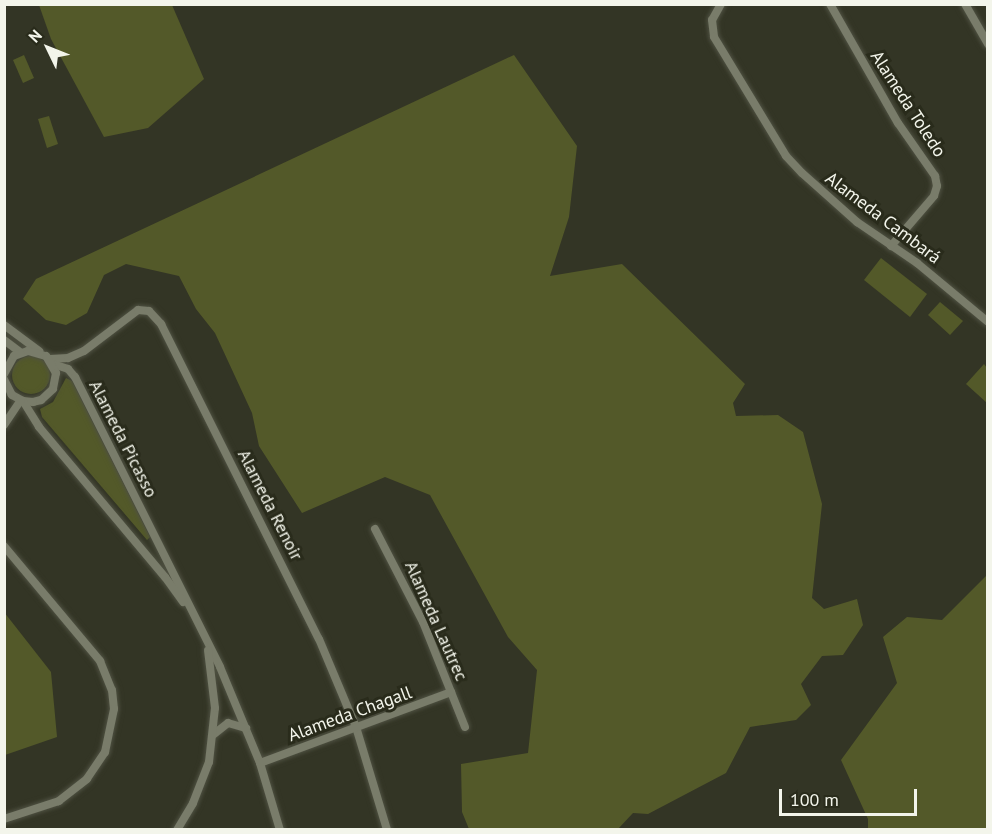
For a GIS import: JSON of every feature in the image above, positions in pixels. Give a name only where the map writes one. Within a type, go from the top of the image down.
[{"type":"street","name":"Alameda Cambará","points":[[721,4],[712,21],[714,37],[774,140],[802,174],[857,222],[917,263],[986,317]]},
{"type":"street","name":"Alameda Toledo","points":[[830,4],[898,123],[935,176],[934,196],[891,246]]},
{"type":"street","points":[[964,4],[987,44]]},
{"type":"street","name":"Alameda Renoir","points":[[48,359],[68,358],[84,351],[138,310],[149,312],[161,324],[301,600],[356,727],[387,830]]},
{"type":"street","name":"Alameda Picasso","points":[[4,325],[48,359]]},
{"type":"street","points":[[4,340],[20,352]]},
{"type":"street","name":"Alameda Picasso","points":[[196,621],[141,548],[39,427],[22,401],[12,395],[5,376],[14,356],[20,352],[35,351],[68,369],[75,377],[230,687],[260,763],[280,830]]},
{"type":"street","points":[[4,425],[22,401],[41,400],[53,389],[56,373],[48,359]]},
{"type":"street","name":"Alameda Lautrec","points":[[375,529],[423,622],[465,727]]},
{"type":"street","points":[[141,548],[149,547],[156,539]]},
{"type":"street","points":[[4,546],[100,661],[112,690],[114,710],[105,752],[87,779],[59,801],[4,819]]},
{"type":"street","name":"Alameda Picasso","points":[[177,830],[204,780],[214,735],[214,685],[207,643]]},
{"type":"street","name":"Alameda Chagall","points":[[260,763],[451,692]]},
{"type":"street","points":[[214,735],[228,723],[246,728]]},
{"type":"green space","points":[[39,5],[172,5],[204,79],[148,128],[104,137],[51,39]]},
{"type":"green space","points":[[24,55],[34,78],[23,83],[13,60]]},
{"type":"green space","points":[[514,55],[577,146],[569,217],[550,276],[622,264],[745,384],[733,403],[736,416],[778,415],[803,432],[822,504],[812,598],[824,609],[857,599],[863,625],[843,655],[822,656],[801,684],[811,705],[796,720],[750,727],[726,773],[648,814],[633,813],[618,829],[469,829],[462,812],[461,764],[528,753],[537,670],[508,637],[430,495],[385,477],[302,513],[259,446],[252,413],[215,333],[196,309],[179,276],[126,264],[104,275],[87,313],[66,325],[46,320],[23,299],[36,279]]},
{"type":"green space","points":[[49,116],[58,144],[47,148],[38,119]]},
{"type":"green space","points":[[881,258],[927,294],[910,317],[864,280]]},
{"type":"green space","points":[[940,302],[963,321],[950,335],[928,315]]},
{"type":"green space","points":[[31,356],[45,361],[50,375],[45,389],[31,394],[17,389],[12,375],[17,361]]},
{"type":"green space","points":[[984,364],[987,368],[987,403],[966,384]]},
{"type":"green space","points":[[66,378],[72,381],[150,537],[147,540],[42,417],[40,409],[53,402]]},
{"type":"green space","points":[[987,575],[987,829],[868,829],[868,819],[841,760],[897,683],[883,637],[907,617],[942,620]]},
{"type":"green space","points":[[4,612],[51,672],[57,737],[5,755]]}]
